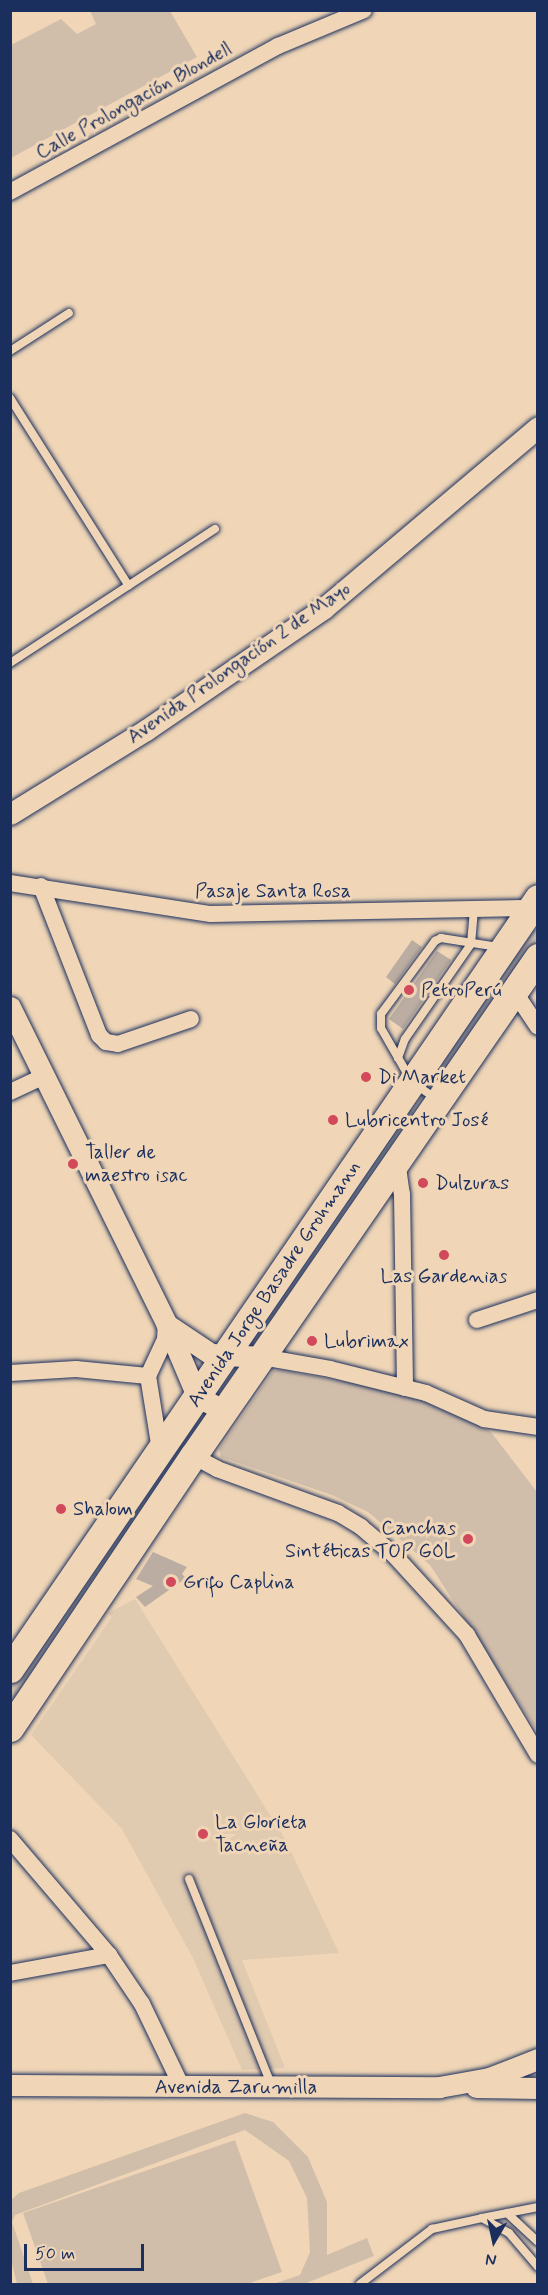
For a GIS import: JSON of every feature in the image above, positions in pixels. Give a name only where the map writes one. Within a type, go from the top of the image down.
[{"type":"highway","name":"Avenida Jorge Basadre Grohmann","points":[[10,1669],[503,948],[535,905]]},
{"type":"highway","name":"Avenida Jorge Basadre Grohmann","points":[[10,1728],[193,1456],[537,957]]},
{"type":"street","name":"Calle Prolongación Blondell","points":[[10,192],[278,46],[364,10]]},
{"type":"street","name":"Avenida Prolongación 2 de Mayo","points":[[10,814],[146,730],[324,608],[537,427]]},
{"type":"street","name":"Pasaje Santa Rosa","points":[[10,883],[211,914],[474,911],[535,905]]},
{"type":"street","points":[[41,886],[99,1035],[106,1042],[118,1044],[191,1018]]},
{"type":"street","points":[[514,992],[537,1027]]},
{"type":"street","points":[[10,1007],[166,1323],[197,1396],[224,1411]]},
{"type":"street","points":[[10,1092],[44,1076]]},
{"type":"street","points":[[397,1160],[402,1194],[405,1388]]},
{"type":"street","points":[[477,1320],[537,1300]]},
{"type":"street","points":[[166,1323],[195,1346],[211,1354],[262,1357],[405,1388],[484,1419],[537,1427]]},
{"type":"street","points":[[160,1451],[148,1376],[165,1340],[166,1323]]},
{"type":"street","points":[[10,1373],[76,1370],[148,1376]]},
{"type":"street","points":[[193,1456],[217,1469],[338,1513],[386,1548],[467,1635],[537,1755]]},
{"type":"street","points":[[10,1839],[109,1955],[142,2004],[182,2087]]},
{"type":"street","points":[[10,1974],[109,1955]]},
{"type":"street","name":"Avenida Zarumilla","points":[[461,2084],[515,2071],[537,2059]]},
{"type":"street","name":"Avenida Zarumilla","points":[[10,2085],[272,2087],[461,2084],[500,2089],[537,2088]]},
{"type":"lane","points":[[10,351],[69,312]]},
{"type":"lane","points":[[10,398],[129,586]]},
{"type":"lane","points":[[10,663],[215,529]]},
{"type":"lane","points":[[398,1058],[405,1039],[471,944],[474,911]]},
{"type":"lane","points":[[438,1100],[412,1082],[381,1028],[381,1014],[435,940],[503,948]]},
{"type":"lane","points":[[189,1879],[272,2087]]},
{"type":"lane","points":[[360,2284],[417,2238],[450,2223],[537,2207]]},
{"type":"lane","points":[[507,2212],[537,2242]]},
{"type":"lane","points":[[483,2218],[509,2233],[537,2267]]},
{"type":"shaded area","points":[[90,11],[170,11],[197,57],[11,158],[11,45],[61,19],[77,34],[96,24]]},
{"type":"shaded area","points":[[531,928],[537,931],[537,938],[445,1071],[436,1071],[434,1064]]},
{"type":"shaded area","points":[[410,1108],[416,1118],[257,1347],[249,1346],[247,1338]]},
{"type":"shaded area","name":"Canchas Sintéticas TOP GOL","points":[[279,1370],[394,1390],[462,1414],[491,1432],[537,1492],[537,1731],[430,1565],[368,1512],[332,1495],[221,1457],[219,1449],[273,1371]]},
{"type":"shaded area","points":[[198,1415],[205,1419],[11,1706],[11,1682]]},
{"type":"shaded area","name":"La Glorieta Tacneña","points":[[135,1599],[285,1839],[339,1953],[242,1960],[285,2068],[242,2070],[193,1958],[122,1829],[31,1735],[112,1617],[108,1613]]},
{"type":"shaded area","points":[[245,2113],[273,2122],[308,2157],[327,2202],[327,2255],[367,2238],[374,2256],[304,2284],[273,2284],[300,2275],[310,2252],[307,2198],[289,2161],[245,2130],[15,2215],[12,2222],[33,2284],[17,2284],[11,2260],[10,2201],[19,2193]]},
{"type":"shaded area","points":[[235,2140],[282,2272],[247,2284],[48,2284],[23,2213]]},
{"type":"building","points":[[412,940],[422,947],[395,984],[386,977]]},
{"type":"building","points":[[437,951],[451,960],[403,1029],[389,1019]]},
{"type":"building","points":[[153,1552],[187,1567],[182,1574],[186,1578],[145,1607],[136,1597],[153,1586],[136,1579]]},
{"type":"place","name":"PetroPerú","points":[[409,990]]},
{"type":"place","name":"Di Market","points":[[366,1077]]},
{"type":"place","name":"Lubricentro José","points":[[333,1120]]},
{"type":"place","name":"Taller de maestro isac","points":[[73,1164]]},
{"type":"place","name":"Dulzuras","points":[[423,1183]]},
{"type":"place","name":"Las Gardenias","points":[[444,1255]]},
{"type":"place","name":"Lubrimax","points":[[312,1341]]},
{"type":"place","name":"Shalom","points":[[61,1509]]},
{"type":"place","name":"Canchas Sintéticas TOP GOL","points":[[468,1539]]},
{"type":"place","name":"Grifo Caplina","points":[[171,1582]]},
{"type":"place","name":"La Glorieta Tacneña","points":[[203,1834]]}]
